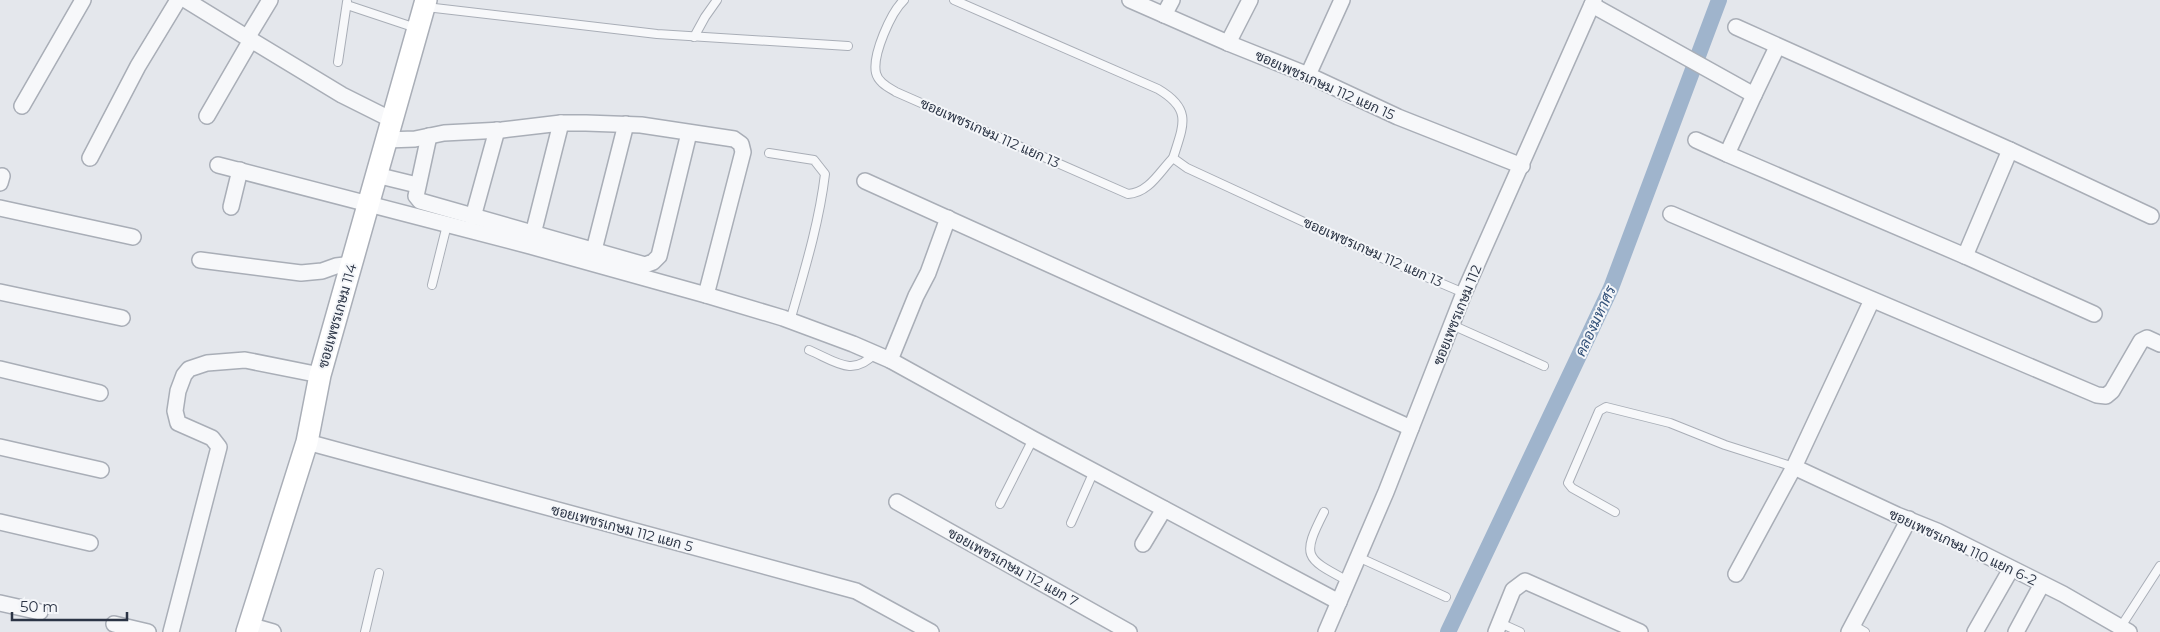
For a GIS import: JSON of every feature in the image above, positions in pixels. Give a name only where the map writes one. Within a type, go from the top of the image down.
[{"type":"street","points":[[22,106],[83,0]]},
{"type":"street","points":[[90,158],[138,66],[178,0]]},
{"type":"street","points":[[186,0],[342,95],[389,130],[415,139],[444,133],[497,130],[561,123],[626,124],[734,139],[740,144],[743,152],[706,295]]},
{"type":"street","points":[[207,116],[270,0]]},
{"type":"street","name":"ซอยเพชรเกษม 112 แยก 15","points":[[1130,0],[1228,43],[1308,75],[1398,117],[1522,166]]},
{"type":"street","points":[[1164,15],[1172,0]]},
{"type":"street","points":[[1228,43],[1250,0]]},
{"type":"street","points":[[1308,75],[1342,0]]},
{"type":"street","points":[[1593,2],[1754,95]]},
{"type":"street","name":"ซอยเพชรเกษม 112","points":[[1326,632],[1411,428],[1464,293],[1522,166],[1593,2]]},
{"type":"street","name":"ซอยเพชรเกษม 114","points":[[248,629],[306,442],[320,376],[425,4]]},
{"type":"street","points":[[1736,27],[2010,150],[2151,216]]},
{"type":"street","points":[[1727,154],[1777,47]]},
{"type":"street","points":[[532,240],[561,123]]},
{"type":"street","points":[[594,250],[626,124]]},
{"type":"street","points":[[473,217],[497,130]]},
{"type":"street","points":[[218,165],[447,225],[594,250],[646,264],[653,262],[659,256],[689,133]]},
{"type":"street","points":[[429,136],[417,185],[416,196],[420,201],[473,217],[532,240],[790,321],[875,353],[1338,602]]},
{"type":"street","points":[[1696,140],[2094,314]]},
{"type":"street","points":[[1964,256],[2010,150]]},
{"type":"street","points":[[230,207],[240,170]]},
{"type":"street","points":[[376,175],[417,185]]},
{"type":"street","points":[[865,181],[1411,428]]},
{"type":"street","points":[[0,208],[133,237]]},
{"type":"street","points":[[1671,214],[2097,395],[2106,396],[2112,391],[2140,342],[2147,338],[2160,344]]},
{"type":"street","points":[[890,360],[916,296],[928,273],[948,218]]},
{"type":"street","points":[[200,260],[301,273],[353,264]]},
{"type":"street","points":[[0,292],[122,318]]},
{"type":"street","points":[[1736,574],[1794,467],[1872,300]]},
{"type":"street","points":[[170,632],[219,448],[212,438],[178,423],[175,411],[178,391],[184,376],[189,369],[207,363],[245,360],[320,376]]},
{"type":"street","points":[[0,370],[100,393]]},
{"type":"street","name":"ซอยเพชรเกษม 112 แยก 5","points":[[306,442],[856,591],[931,632]]},
{"type":"street","points":[[0,447],[101,470]]},
{"type":"street","name":"ซอยเพชรเกษม 110 แยก 6-2","points":[[1794,467],[1937,531],[2042,584],[2124,630]]},
{"type":"street","name":"ซอยเพชรเกษม 112 แยก 7","points":[[897,502],[1129,632]]},
{"type":"street","points":[[1143,544],[1164,509]]},
{"type":"street","points":[[1856,630],[1909,519]]},
{"type":"street","points":[[0,522],[90,543]]},
{"type":"street","points":[[1975,632],[2011,569]]},
{"type":"street","points":[[1498,628],[1513,590],[1525,581],[1640,632]]},
{"type":"street","points":[[2016,632],[2042,584]]},
{"type":"street","points":[[0,603],[40,612]]},
{"type":"street","points":[[114,624],[148,632]]},
{"type":"street","points":[[248,629],[273,632]]},
{"type":"lane","points":[[694,37],[704,17],[717,0]]},
{"type":"lane","name":"ซอยเพชรเกษม 112 แยก 13","points":[[904,0],[898,6],[884,34],[876,61],[876,73],[882,83],[896,92],[1128,194],[1138,193],[1145,189],[1173,158],[1182,120],[1182,108],[1173,98],[1158,89],[954,0]]},
{"type":"lane","points":[[338,62],[347,3],[418,28]]},
{"type":"lane","points":[[425,4],[694,37],[848,46]]},
{"type":"lane","points":[[769,153],[814,160],[825,174],[823,194],[810,255],[790,321]]},
{"type":"lane","name":"ซอยเพชรเกษม 112 แยก 13","points":[[1173,158],[1187,168],[1384,259],[1464,293]]},
{"type":"lane","points":[[432,284],[447,225]]},
{"type":"lane","points":[[1452,325],[1544,366]]},
{"type":"lane","points":[[809,350],[845,365],[856,367],[866,363],[875,353]]},
{"type":"lane","points":[[1615,512],[1572,488],[1568,482],[1599,411],[1606,406],[1670,424],[1725,445],[1794,467]]},
{"type":"lane","points":[[1000,504],[1033,439]]},
{"type":"lane","points":[[1071,522],[1094,471]]},
{"type":"lane","points":[[1324,512],[1310,538],[1310,554],[1324,568],[1348,581]]},
{"type":"lane","points":[[1358,557],[1446,597]]},
{"type":"lane","points":[[2124,630],[2160,566]]},
{"type":"lane","points":[[365,632],[379,573]]},
{"type":"lane","points":[[1498,628],[1520,632]]},
{"type":"waterway","name":"คลองมหาศร","points":[[1448,632],[1611,288],[1719,0]]}]
